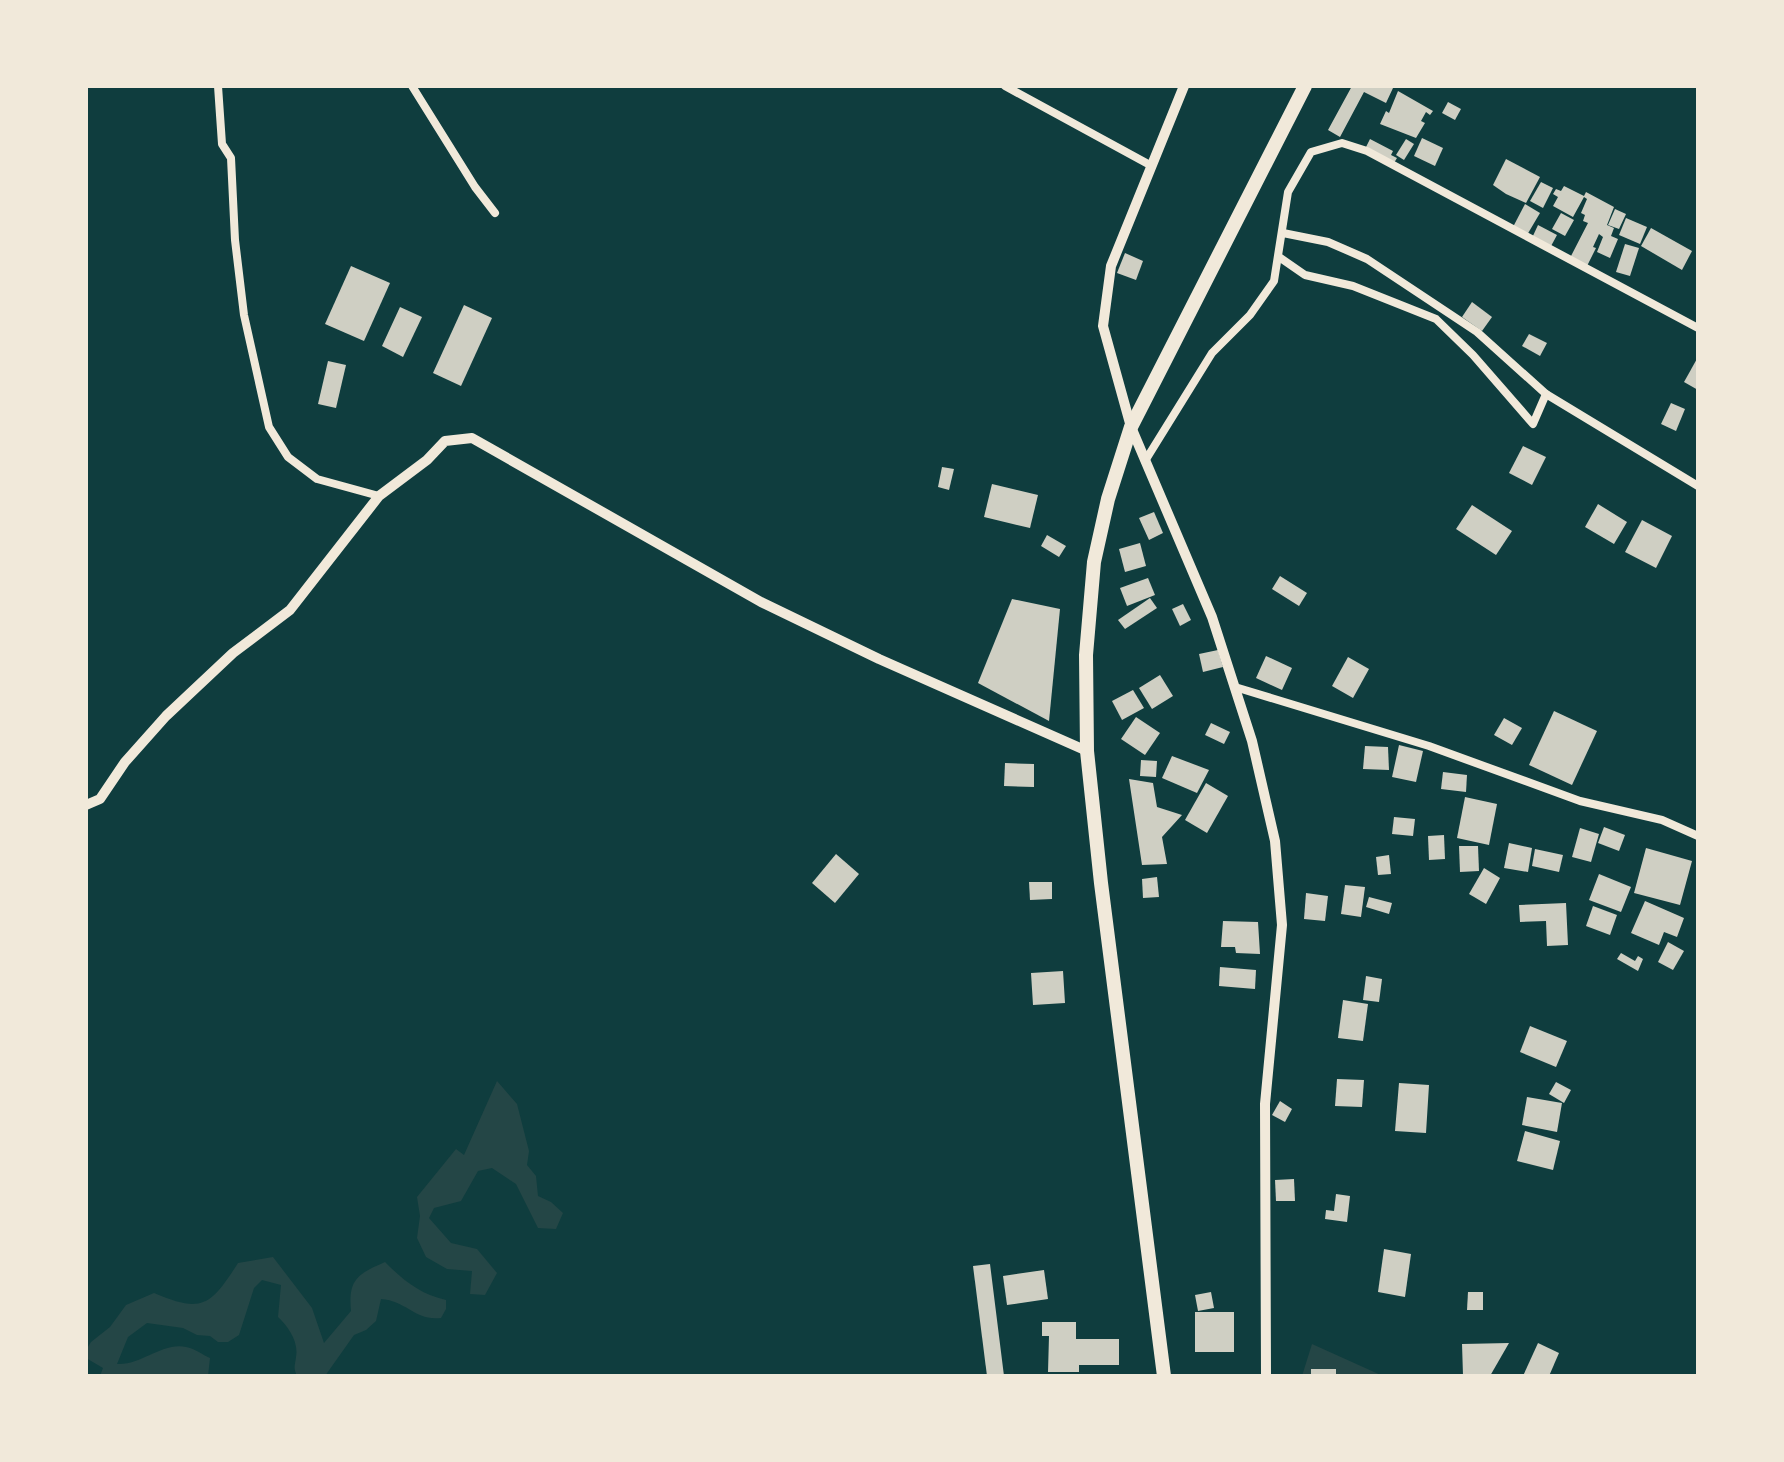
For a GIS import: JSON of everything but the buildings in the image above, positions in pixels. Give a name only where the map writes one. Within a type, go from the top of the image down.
[{"type":"highway","points":[[1164,1376],[1087,751],[1086,655],[1094,562],[1108,499],[1131,427],[1305,86]]},
{"type":"street","points":[[218,86],[222,144],[231,158],[235,240],[244,315],[269,427],[288,457],[317,479],[379,496]]},
{"type":"street","points":[[412,86],[475,187],[495,213]]},
{"type":"street","points":[[1005,86],[1150,165]]},
{"type":"street","points":[[1184,86],[1111,266],[1103,326],[1131,427],[1212,617],[1252,741],[1275,841],[1282,925],[1265,1104],[1266,1376]]},
{"type":"street","points":[[1145,461],[1212,353],[1250,315],[1274,281],[1288,192],[1311,152],[1342,143],[1367,151],[1698,328]]},
{"type":"street","points":[[1283,233],[1328,242],[1367,259],[1477,332],[1546,394],[1698,486]]},
{"type":"street","points":[[1279,257],[1305,275],[1353,286],[1436,319],[1473,355],[1533,424],[1546,394]]},
{"type":"street","points":[[86,805],[100,799],[125,762],[166,716],[233,653],[290,610],[379,496],[427,460],[445,441],[472,438],[761,602],[879,659],[1087,751]]},
{"type":"street","points":[[1235,687],[1429,746],[1580,801],[1662,820],[1698,836]]},
{"type":"shaded area","points":[[497,1081],[517,1104],[529,1151],[527,1165],[536,1176],[538,1196],[563,1213],[556,1229],[538,1228],[516,1184],[492,1168],[478,1171],[461,1201],[434,1208],[429,1218],[451,1243],[477,1249],[497,1273],[485,1295],[470,1294],[472,1271],[447,1269],[426,1257],[417,1238],[420,1216],[417,1197],[456,1149],[464,1155]]},
{"type":"shaded area","points":[[273,1257],[312,1308],[324,1343],[351,1311],[351,1292],[357,1279],[385,1262],[413,1286],[446,1300],[446,1309],[441,1318],[424,1317],[398,1303],[381,1299],[376,1321],[354,1335],[325,1376],[297,1376],[294,1340],[278,1317],[281,1285],[262,1280],[254,1288],[239,1335],[228,1342],[218,1342],[210,1336],[197,1335],[183,1328],[147,1323],[128,1337],[117,1364],[126,1364],[168,1348],[186,1347],[210,1358],[208,1376],[100,1376],[103,1368],[86,1358],[91,1342],[110,1327],[126,1305],[154,1293],[184,1303],[204,1302],[220,1288],[238,1263]]},
{"type":"shaded area","points":[[1312,1344],[1383,1376],[1302,1376]]}]
